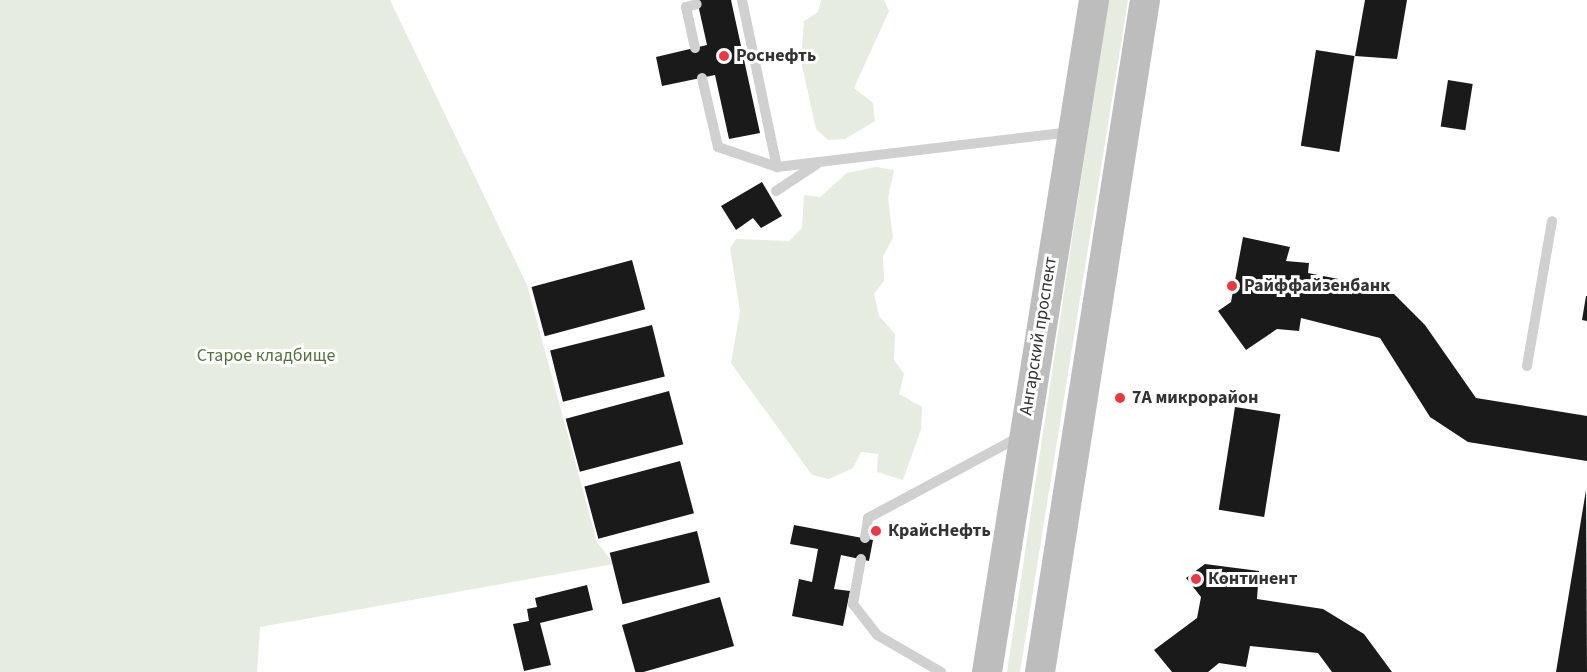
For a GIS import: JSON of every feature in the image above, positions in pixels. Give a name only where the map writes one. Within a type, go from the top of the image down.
[{"type":"street","name":"Ангарский проспект","points":[[987,672],[1070,132],[1094,0]]},
{"type":"street","points":[[1040,672],[1145,0]]},
{"type":"lane","points":[[742,0],[742,26],[752,74],[777,167]]},
{"type":"lane","points":[[698,4],[686,7],[694,42],[704,34]]},
{"type":"lane","points":[[716,82],[703,81],[718,147],[777,167],[1070,132]]},
{"type":"lane","points":[[711,115],[723,112]]},
{"type":"lane","points":[[776,191],[819,162]]},
{"type":"lane","points":[[1527,366],[1552,221]]},
{"type":"lane","points":[[865,538],[868,518],[1024,435]]},
{"type":"lane","points":[[861,559],[853,604],[877,635],[941,672]]},
{"type":"green space","name":"Старое кладбище","points":[[0,0],[390,0],[527,285],[597,542],[614,564],[260,627],[257,672],[0,672]]},
{"type":"green space","points":[[821,0],[884,0],[889,11],[854,88],[873,103],[875,121],[845,139],[828,140],[816,129],[801,61],[804,21],[818,12]]},
{"type":"green space","points":[[1108,0],[1128,0],[1020,672],[1007,672]]},
{"type":"green space","points":[[876,167],[894,170],[888,198],[893,238],[883,256],[884,281],[874,294],[879,316],[895,334],[894,360],[904,374],[899,394],[922,407],[921,429],[903,480],[877,472],[878,454],[861,452],[853,468],[829,479],[812,475],[731,363],[740,311],[730,248],[736,239],[789,241],[802,228],[804,195],[820,197],[847,173]]},
{"type":"building","points":[[697,0],[731,0],[760,133],[729,139],[715,75],[662,86],[656,57],[707,45]]},
{"type":"building","points":[[1365,0],[1407,0],[1397,59],[1355,56]]},
{"type":"building","points":[[1316,50],[1355,56],[1339,152],[1301,146]]},
{"type":"building","points":[[1448,80],[1473,84],[1465,130],[1441,126]]},
{"type":"building","points":[[762,182],[782,216],[761,228],[753,218],[736,230],[721,206]]},
{"type":"building","points":[[1243,237],[1290,247],[1286,261],[1309,263],[1308,273],[1389,289],[1425,325],[1476,398],[1587,416],[1587,461],[1468,442],[1430,417],[1380,338],[1301,318],[1299,331],[1277,329],[1246,350],[1218,311],[1231,302]]},
{"type":"building","points":[[632,260],[645,309],[545,336],[532,287]]},
{"type":"building","points":[[1587,296],[1587,321],[1582,320]]},
{"type":"building","points":[[652,325],[665,376],[563,402],[550,350]]},
{"type":"building","points":[[669,391],[683,444],[580,472],[566,419]]},
{"type":"building","points":[[1235,407],[1280,414],[1264,517],[1219,510]]},
{"type":"building","points":[[680,461],[694,513],[598,539],[584,487]]},
{"type":"building","points":[[1586,490],[1587,672],[1556,672]]},
{"type":"building","points":[[794,525],[873,540],[869,561],[841,555],[834,589],[850,591],[843,626],[792,616],[799,579],[812,582],[818,549],[790,544]]},
{"type":"building","points":[[697,531],[710,582],[622,604],[610,553]]},
{"type":"building","points":[[1205,564],[1259,571],[1257,599],[1323,609],[1364,634],[1392,672],[1332,672],[1318,653],[1250,646],[1246,667],[1219,663],[1208,672],[1172,672],[1154,650],[1197,618],[1201,597],[1186,578]]},
{"type":"building","points":[[587,585],[593,610],[540,623],[551,665],[524,671],[513,624],[529,621],[527,609],[537,607],[535,598]]},
{"type":"building","points":[[720,597],[734,646],[643,672],[635,672],[622,625]]},
{"type":"place","name":"Роснефть","points":[[724,56]]},
{"type":"place","name":"Райффайзенбанк","points":[[1232,286]]},
{"type":"place","name":"7А микрорайон","points":[[1120,398]]},
{"type":"place","name":"КрайсНефть","points":[[876,531]]},
{"type":"place","name":"Континент","points":[[1196,579]]}]
